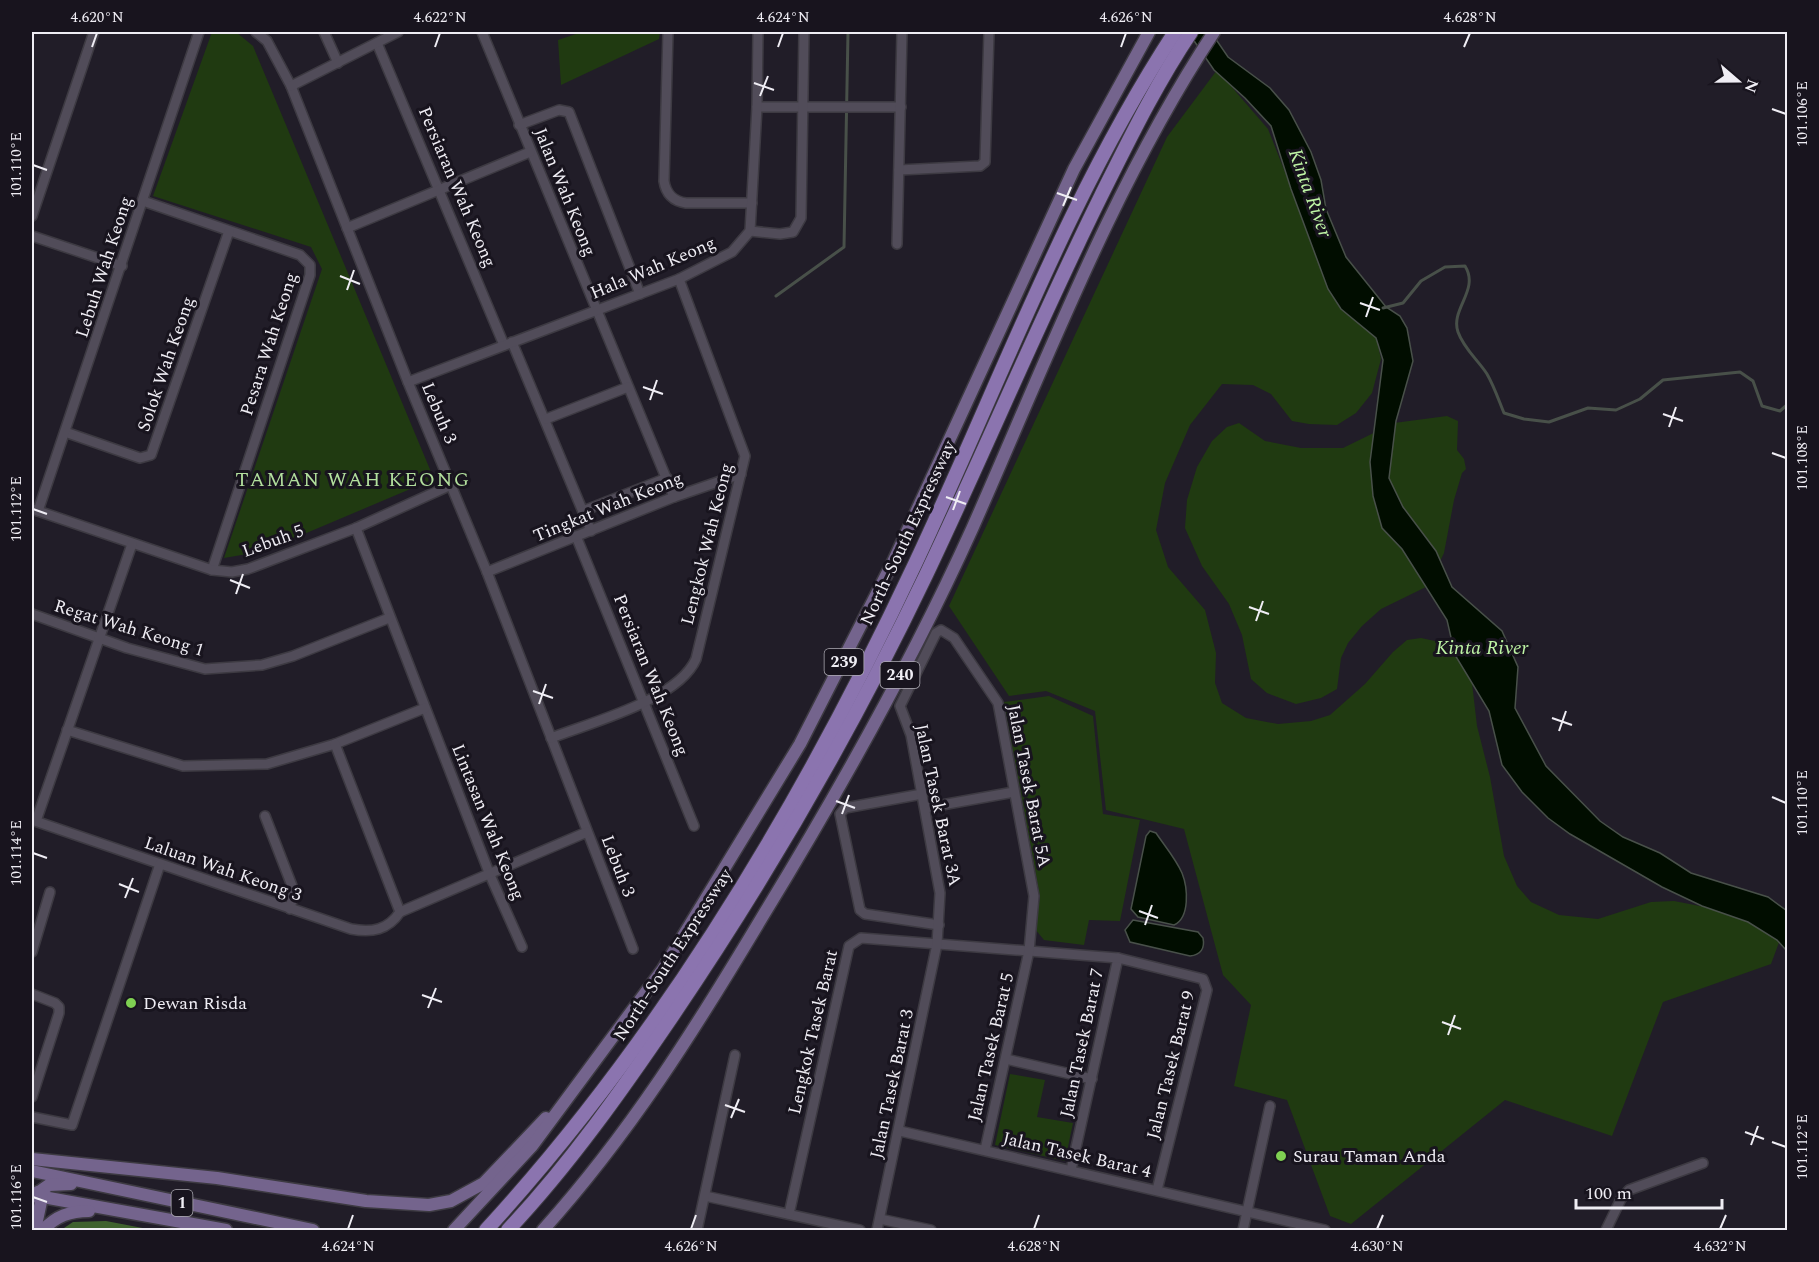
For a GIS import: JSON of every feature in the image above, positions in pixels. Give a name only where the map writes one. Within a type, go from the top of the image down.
[{"type":"highway","name":"North–South Expressway","points":[[508,1230],[573,1156],[621,1091],[707,965],[799,815],[860,706],[926,575],[1056,287],[1175,32]]},
{"type":"highway","name":"North–South Expressway","points":[[486,1230],[564,1143],[613,1080],[742,884],[840,715],[915,565],[1059,246],[1125,114],[1161,64],[1191,32]]},
{"type":"main road","name":"240","points":[[543,1230],[614,1147],[669,1067],[731,969],[855,759],[929,620],[971,530],[1107,219],[1184,77],[1214,32]]},
{"type":"main road","name":"239","points":[[454,1230],[532,1146],[582,1082],[663,969],[800,744],[894,560],[1074,169],[1147,35]]},
{"type":"main road","points":[[32,1159],[217,1178],[366,1201],[429,1205],[451,1201],[484,1183],[582,1082]]},
{"type":"main road","name":"1","points":[[32,1172],[313,1230]]},
{"type":"main road","points":[[34,1230],[34,1194],[49,1185],[82,1184]]},
{"type":"main road","name":"1","points":[[34,1194],[226,1230]]},
{"type":"main road","points":[[43,1230],[54,1219],[66,1214],[111,1210]]},
{"type":"street","points":[[32,216],[94,32]]},
{"type":"street","name":"Lebuh Wah Keong","points":[[35,510],[65,432],[122,266],[199,32]]},
{"type":"street","name":"Lebuh 3","points":[[256,32],[267,41],[291,86],[408,382],[487,572],[633,949]]},
{"type":"street","points":[[324,32],[338,63]]},
{"type":"street","points":[[291,86],[398,32]]},
{"type":"street","name":"Jalan Wah Keong","points":[[482,32],[674,497]]},
{"type":"street","points":[[668,32],[664,181],[668,194],[686,203],[752,203]]},
{"type":"street","points":[[758,32],[757,107],[750,231],[780,234],[793,232],[798,227],[801,218],[804,32]]},
{"type":"street","points":[[897,244],[902,32]]},
{"type":"street","points":[[899,170],[980,166],[985,162],[989,32]]},
{"type":"street","name":"Persiaran Wah Keong","points":[[377,43],[508,344],[546,419],[591,531]]},
{"type":"street","points":[[757,107],[901,107]]},
{"type":"street","points":[[519,125],[559,110],[569,112],[640,294]]},
{"type":"street","points":[[347,228],[530,152]]},
{"type":"street","name":"Pesara Wah Keong","points":[[143,201],[300,255],[308,261],[311,270],[212,570]]},
{"type":"street","name":"Solok Wah Keong","points":[[65,432],[140,458],[151,455],[229,231]]},
{"type":"street","name":"Hala Wah Keong","points":[[408,382],[679,279],[732,252],[750,231]]},
{"type":"street","points":[[32,236],[122,266]]},
{"type":"street","name":"Lengkok Wah Keong","points":[[551,738],[644,701],[681,680],[690,671],[696,659],[741,474],[744,451],[679,279]]},
{"type":"street","points":[[546,419],[628,387]]},
{"type":"street","name":"Tingkat Wah Keong","points":[[487,572],[674,497],[741,474]]},
{"type":"street","name":"Tingkat Wah Keong","points":[[583,512],[667,478]]},
{"type":"street","name":"Lebuh 5","points":[[35,510],[212,570],[232,572],[248,569],[356,528],[451,485]]},
{"type":"street","name":"Lintasan Wah Keong","points":[[356,528],[490,874],[522,947]]},
{"type":"street","name":"Persiaran Wah Keong","points":[[576,536],[694,826]]},
{"type":"street","points":[[34,820],[132,544]]},
{"type":"street","name":"Regat Wah Keong 1","points":[[32,614],[99,638],[205,669],[261,665],[293,656],[389,618]]},
{"type":"street","name":"Jalan Tasek Barat 5A","points":[[914,677],[936,633],[944,631],[952,635],[998,703],[1034,900],[1029,951]]},
{"type":"street","name":"Jalan Tasek Barat 3A","points":[[914,677],[900,711],[911,735],[940,893],[937,944]]},
{"type":"street","points":[[67,730],[183,766],[267,764],[335,744],[425,708]]},
{"type":"street","points":[[335,744],[400,912]]},
{"type":"street","points":[[924,808],[1014,792]]},
{"type":"street","points":[[922,794],[845,808],[840,814],[860,910],[865,914],[939,925]]},
{"type":"street","points":[[265,816],[294,891],[290,909]]},
{"type":"street","name":"Laluan Wah Keong 3","points":[[34,820],[290,909],[362,931],[387,927],[400,912],[587,832]]},
{"type":"street","points":[[32,1117],[72,1125],[160,864]]},
{"type":"street","points":[[32,952],[50,892]]},
{"type":"street","name":"Lengkok Tasek Barat","points":[[789,1215],[849,946],[861,938],[1118,958],[1199,976],[1206,982]]},
{"type":"street","name":"Jalan Tasek Barat 3","points":[[878,1230],[937,944]]},
{"type":"street","name":"Jalan Tasek Barat 5","points":[[985,1150],[1029,951]]},
{"type":"street","name":"Jalan Tasek Barat 7","points":[[1071,1170],[1118,958]]},
{"type":"street","name":"Jalan Tasek Barat 9","points":[[1157,1190],[1207,990],[1206,982]]},
{"type":"street","points":[[32,994],[55,1003],[59,1007],[59,1014],[32,1097]]},
{"type":"street","points":[[697,1230],[735,1055]]},
{"type":"street","points":[[1006,1059],[1092,1079]]},
{"type":"street","points":[[1243,1230],[1270,1106]]},
{"type":"street","name":"Jalan Tasek Barat 4","points":[[900,1131],[1325,1230]]},
{"type":"street","points":[[1606,1230],[1621,1199],[1629,1190],[1702,1163]]},
{"type":"street","points":[[705,1196],[860,1230]]},
{"type":"street","points":[[880,1219],[931,1230]]},
{"type":"green space","points":[[212,32],[236,32],[253,46],[434,479],[264,551],[224,558],[322,269],[311,247],[153,196]]},
{"type":"green space","points":[[582,32],[660,32],[659,39],[561,85],[558,40]]},
{"type":"green space","points":[[1217,70],[1268,129],[1292,190],[1376,337],[1381,359],[1372,393],[1356,413],[1337,425],[1292,421],[1271,394],[1253,385],[1222,384],[1190,425],[1165,483],[1156,530],[1168,567],[1205,610],[1216,653],[1215,683],[1222,703],[1246,718],[1278,724],[1311,721],[1330,715],[1365,684],[1393,652],[1407,640],[1421,638],[1449,644],[1459,650],[1472,683],[1477,726],[1490,777],[1504,856],[1517,886],[1531,902],[1559,915],[1598,919],[1651,902],[1674,901],[1751,916],[1781,937],[1771,964],[1663,1002],[1612,1136],[1505,1100],[1351,1224],[1330,1216],[1287,1100],[1234,1086],[1251,1005],[1223,975],[1184,829],[1106,810],[1095,711],[1046,691],[1009,696],[949,606],[1167,137]]},
{"type":"green space","points":[[1447,416],[1458,421],[1457,450],[1464,459],[1466,469],[1462,473],[1454,500],[1444,553],[1428,586],[1381,609],[1362,626],[1348,643],[1341,658],[1337,689],[1321,698],[1296,704],[1267,693],[1251,679],[1242,635],[1229,604],[1202,566],[1185,528],[1187,500],[1197,467],[1212,441],[1227,427],[1239,423],[1265,441],[1301,448],[1343,448],[1394,423]]},
{"type":"green space","points":[[1049,696],[1093,716],[1103,814],[1140,820],[1120,921],[1089,920],[1084,945],[1044,940],[1035,929],[1040,897],[1004,702]]},
{"type":"green space","points":[[1010,1074],[1045,1080],[1037,1117],[1073,1123],[1065,1161],[995,1145]]},
{"type":"green space","points":[[106,1221],[153,1230],[61,1230],[73,1222]]},
{"type":"water","name":"Kinta River","points":[[1188,32],[1211,32],[1228,57],[1270,88],[1289,110],[1311,152],[1321,180],[1326,209],[1346,257],[1386,307],[1400,316],[1407,328],[1413,361],[1396,421],[1389,478],[1403,507],[1436,551],[1452,587],[1502,631],[1518,667],[1515,708],[1546,766],[1600,821],[1623,837],[1660,853],[1691,873],[1768,897],[1787,911],[1787,951],[1777,940],[1748,922],[1702,906],[1662,887],[1570,834],[1548,818],[1522,792],[1502,765],[1489,711],[1455,655],[1447,620],[1402,549],[1382,528],[1373,496],[1370,462],[1383,360],[1376,338],[1341,309],[1328,289],[1291,189],[1271,126],[1214,70]]},
{"type":"water","points":[[1150,831],[1156,833],[1170,852],[1184,879],[1185,909],[1183,916],[1174,925],[1138,917],[1131,909],[1146,836]]},
{"type":"water","points":[[1133,920],[1198,932],[1203,938],[1203,948],[1199,953],[1190,956],[1130,942],[1125,930]]},
{"type":"waterway","points":[[776,296],[844,247],[848,32]]},
{"type":"waterway","points":[[1383,308],[1403,303],[1421,281],[1445,267],[1465,266],[1469,275],[1469,283],[1458,315],[1458,332],[1467,349],[1487,374],[1504,413],[1524,419],[1549,422],[1588,408],[1616,410],[1640,399],[1663,380],[1740,372],[1753,381],[1762,406],[1780,411],[1788,404]]},
{"type":"place","name":"Dewan Risda","points":[[131,1003]]},
{"type":"place","name":"Surau Taman Anda","points":[[1281,1156]]},
{"type":"district","name":"TAMAN WAH KEONG","points":[[353,480]]}]
